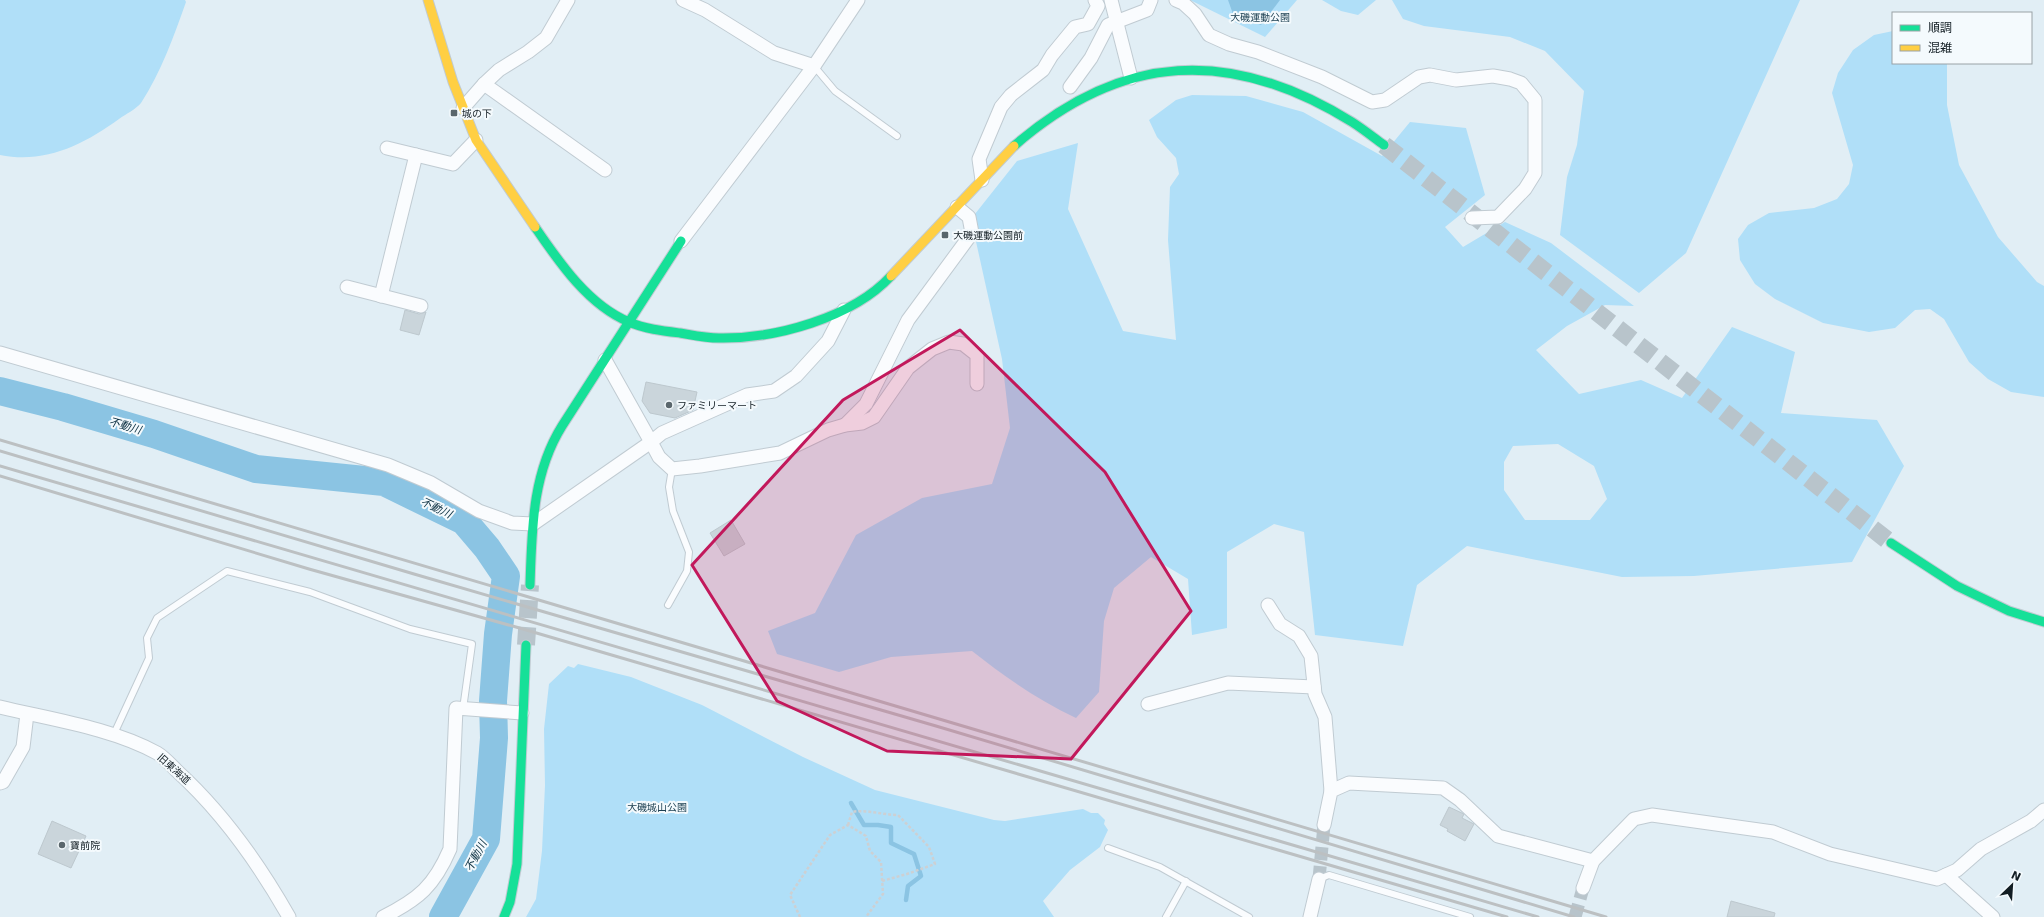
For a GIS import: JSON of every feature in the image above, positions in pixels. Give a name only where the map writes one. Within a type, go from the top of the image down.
[{"type":"street","points":[[428,0],[453,82],[476,140],[565,271],[597,301],[629,322],[657,330],[688,335],[740,338],[786,332],[856,304],[889,279],[1018,143],[1047,121],[1089,95],[1131,78],[1146,74],[1185,70],[1215,71],[1249,77],[1282,87],[1315,102],[1348,119],[1384,145]]},
{"type":"street","points":[[464,108],[484,84],[499,70],[528,52],[546,38],[568,0]]},
{"type":"street","points":[[683,0],[704,10],[774,53],[814,66]]},
{"type":"street","points":[[530,584],[533,524],[537,485],[543,463],[552,443],[681,241],[814,66],[858,0]]},
{"type":"street","points":[[982,180],[979,159],[1001,107],[1011,96],[1044,70],[1052,56],[1075,27],[1088,24],[1098,6],[1096,0]]},
{"type":"street","points":[[1111,0],[1131,78]]},
{"type":"street","points":[[1070,88],[1091,58],[1108,25],[1147,10],[1151,0]]},
{"type":"street","points":[[1176,0],[1183,3],[1195,14],[1209,35],[1229,44],[1258,52],[1322,77],[1372,102],[1386,100],[1419,77],[1430,75],[1456,80],[1493,76],[1510,79],[1521,83],[1535,100],[1535,173],[1525,189],[1498,217],[1472,218]]},
{"type":"street","points":[[484,84],[605,170]]},
{"type":"street","points":[[387,148],[453,164],[476,140]]},
{"type":"street","points":[[381,296],[416,155]]},
{"type":"street","points":[[845,425],[866,404],[908,320],[972,233],[969,217],[957,207]]},
{"type":"street","points":[[347,288],[421,306]]},
{"type":"street","points":[[0,353],[388,465],[431,483],[479,511],[512,523],[533,524],[662,433],[747,395],[774,391],[796,376],[828,341],[844,310]]},
{"type":"street","points":[[605,360],[660,457],[672,469],[700,466],[780,452],[828,430],[845,425],[862,423],[874,417],[908,368],[932,348],[949,342],[963,344],[977,355],[977,384]]},
{"type":"street","points":[[1891,543],[1957,586],[2009,611],[2044,622]]},
{"type":"street","points":[[1268,605],[1280,624],[1299,636],[1311,656],[1315,694],[1325,717],[1331,791],[1324,825]]},
{"type":"street","points":[[504,917],[510,902],[517,864],[518,713],[526,645]]},
{"type":"street","points":[[1148,704],[1228,683],[1314,687]]},
{"type":"street","name":"旧東海道","points":[[0,707],[81,725],[157,753],[189,782],[217,812],[268,879],[289,917]]},
{"type":"street","points":[[383,917],[404,906],[428,888],[442,868],[450,849],[456,708],[518,713]]},
{"type":"street","points":[[0,783],[3,782],[22,747],[27,714]]},
{"type":"street","points":[[1331,791],[1349,783],[1443,788],[1460,800],[1498,836],[1593,861]]},
{"type":"street","points":[[1583,888],[1593,861],[1634,818],[1652,815],[1773,832],[1837,855],[1937,879],[1957,870],[1981,849],[2031,821],[2044,810]]},
{"type":"street","points":[[1946,875],[1993,917]]},
{"type":"street","points":[[1310,917],[1319,880]]},
{"type":"lane","points":[[814,66],[835,91],[897,136]]},
{"type":"lane","points":[[668,605],[686,571],[689,552],[672,511],[668,487],[672,469]]},
{"type":"lane","points":[[113,736],[149,658],[147,638],[157,618],[227,571],[310,592],[410,629],[472,644],[463,709]]},
{"type":"lane","points":[[1108,848],[1160,867],[1249,917]]},
{"type":"lane","points":[[1319,880],[1329,875],[1470,917]]},
{"type":"lane","points":[[1166,917],[1186,881]]},
{"type":"path","points":[[800,917],[790,895],[830,834],[848,825],[852,812],[863,809],[882,815],[898,815],[929,847],[935,864],[882,881]]},
{"type":"path","points":[[848,825],[866,836],[870,851],[881,862],[883,894],[866,917]]},
{"type":"highlighted area","points":[[960,330],[1105,472],[1191,611],[1071,759],[887,751],[777,701],[692,565],[843,400]]},
{"type":"green space","points":[[0,0],[185,0],[186,2],[161,66],[139,105],[92,137],[63,150],[33,157],[17,157],[0,155]]},
{"type":"green space","name":"大磯運動公園","points":[[1190,0],[1297,0],[1265,37]]},
{"type":"green space","points":[[1322,0],[1376,0],[1358,15],[1341,11]]},
{"type":"green space","points":[[1392,0],[1800,0],[1686,253],[1639,293],[1560,235],[1567,177],[1577,145],[1584,91],[1545,51],[1510,37],[1424,26],[1403,19]]},
{"type":"green space","points":[[1892,31],[1892,64],[1947,64],[1947,105],[1959,165],[1998,237],[2037,282],[2044,286],[2044,397],[2011,392],[1988,379],[1969,362],[1944,319],[1930,309],[1915,310],[1895,328],[1869,332],[1823,323],[1775,299],[1755,284],[1740,260],[1738,239],[1748,225],[1769,213],[1814,208],[1837,199],[1849,184],[1853,165],[1832,93],[1838,73],[1853,50],[1874,35]]},
{"type":"green space","points":[[1192,95],[1246,96],[1303,112],[1382,156],[1410,122],[1466,128],[1485,195],[1445,227],[1463,247],[1505,222],[1551,243],[1634,306],[1605,305],[1567,326],[1536,350],[1579,394],[1641,380],[1682,398],[1732,327],[1795,352],[1781,413],[1877,420],[1904,466],[1852,562],[1694,576],[1622,577],[1467,546],[1417,585],[1403,646],[1315,635],[1304,532],[1274,524],[1227,552],[1227,628],[1192,635],[1188,579],[1151,557],[1114,588],[1104,621],[1099,692],[1076,718],[1048,704],[1022,688],[972,651],[891,657],[839,672],[777,654],[768,631],[815,613],[856,535],[922,498],[992,484],[1010,428],[1002,359],[971,219],[1017,161],[1078,143],[1068,209],[1123,331],[1176,340],[1168,240],[1170,187],[1179,174],[1176,158],[1157,137],[1149,120],[1176,100]],"holes":[[[1558,444],[1594,466],[1607,499],[1590,520],[1525,520],[1504,490],[1504,462],[1513,446]]]},
{"type":"green space","name":"大磯城山公園","points":[[578,664],[631,677],[702,705],[803,757],[875,790],[994,820],[1005,821],[1083,809],[1091,813],[1098,813],[1105,820],[1104,824],[1108,830],[1100,847],[1070,870],[1043,901],[1054,917],[526,917],[536,899],[542,851],[545,785],[544,729],[549,684],[568,666],[574,668]]},
{"type":"shaded area","points":[[1228,0],[1280,0],[1261,25],[1233,14]]},
{"type":"building","points":[[405,310],[419,314],[426,312],[419,335],[400,330]]},
{"type":"building","name":"ファミリーマート","points":[[646,382],[697,392],[693,410],[675,418],[650,413],[642,401]]},
{"type":"building","points":[[731,520],[745,544],[724,556],[710,533]]},
{"type":"building","points":[[1449,807],[1464,814],[1462,818],[1474,824],[1465,841],[1447,831],[1448,829],[1440,825]]},
{"type":"building","name":"寶前院","points":[[52,821],[86,836],[71,868],[38,854]]},
{"type":"building","points":[[1731,901],[1775,913],[1774,917],[1727,917]]},
{"type":"waterway","name":"不動川","points":[[0,391],[63,407],[154,434],[256,469],[384,482],[464,521],[487,548],[506,576],[498,634],[493,701],[494,738],[486,839],[443,917]]},
{"type":"waterway","points":[[851,803],[864,825],[891,827],[891,843],[914,854],[921,876],[908,886],[906,900]]},
{"type":"tunnel","points":[[1384,145],[1891,543]]},
{"type":"tunnel","points":[[526,645],[530,585]]},
{"type":"tunnel","points":[[1319,879],[1324,825]]},
{"type":"tunnel","points":[[1575,917],[1583,888]]},
{"type":"railway","points":[[0,440],[1606,917]]},
{"type":"railway","points":[[0,451],[414,574],[936,726],[1574,917]]},
{"type":"railway","points":[[0,466],[1538,917]]},
{"type":"railway","points":[[0,476],[309,569],[516,627],[1507,917]]},
{"type":"traffic: fast","points":[[1014,146],[1055,115],[1095,92],[1137,77],[1178,71],[1220,72],[1263,81],[1307,98],[1352,122],[1384,145]]},
{"type":"traffic: fast","points":[[535,227],[564,268],[600,305],[614,314],[635,324],[648,328],[704,337],[719,338],[764,335],[811,323],[856,304],[875,291],[891,276]]},
{"type":"traffic: fast","points":[[530,585],[533,523],[536,502],[539,483],[552,444],[562,426],[681,241]]},
{"type":"traffic: fast","points":[[1891,543],[1957,586],[2009,611],[2044,622]]},
{"type":"traffic: fast","points":[[504,917],[510,902],[517,864],[526,645]]},
{"type":"traffic: slow","points":[[428,0],[453,82],[476,140],[535,227]]},
{"type":"traffic: slow","points":[[891,276],[1014,146]]},
{"type":"place","name":"城の下","points":[[454,113]]},
{"type":"place","name":"大磯運動公園前","points":[[945,235]]},
{"type":"place","name":"ファミリーマート","points":[[669,405]]},
{"type":"place","name":"寶前院","points":[[62,845]]}]
